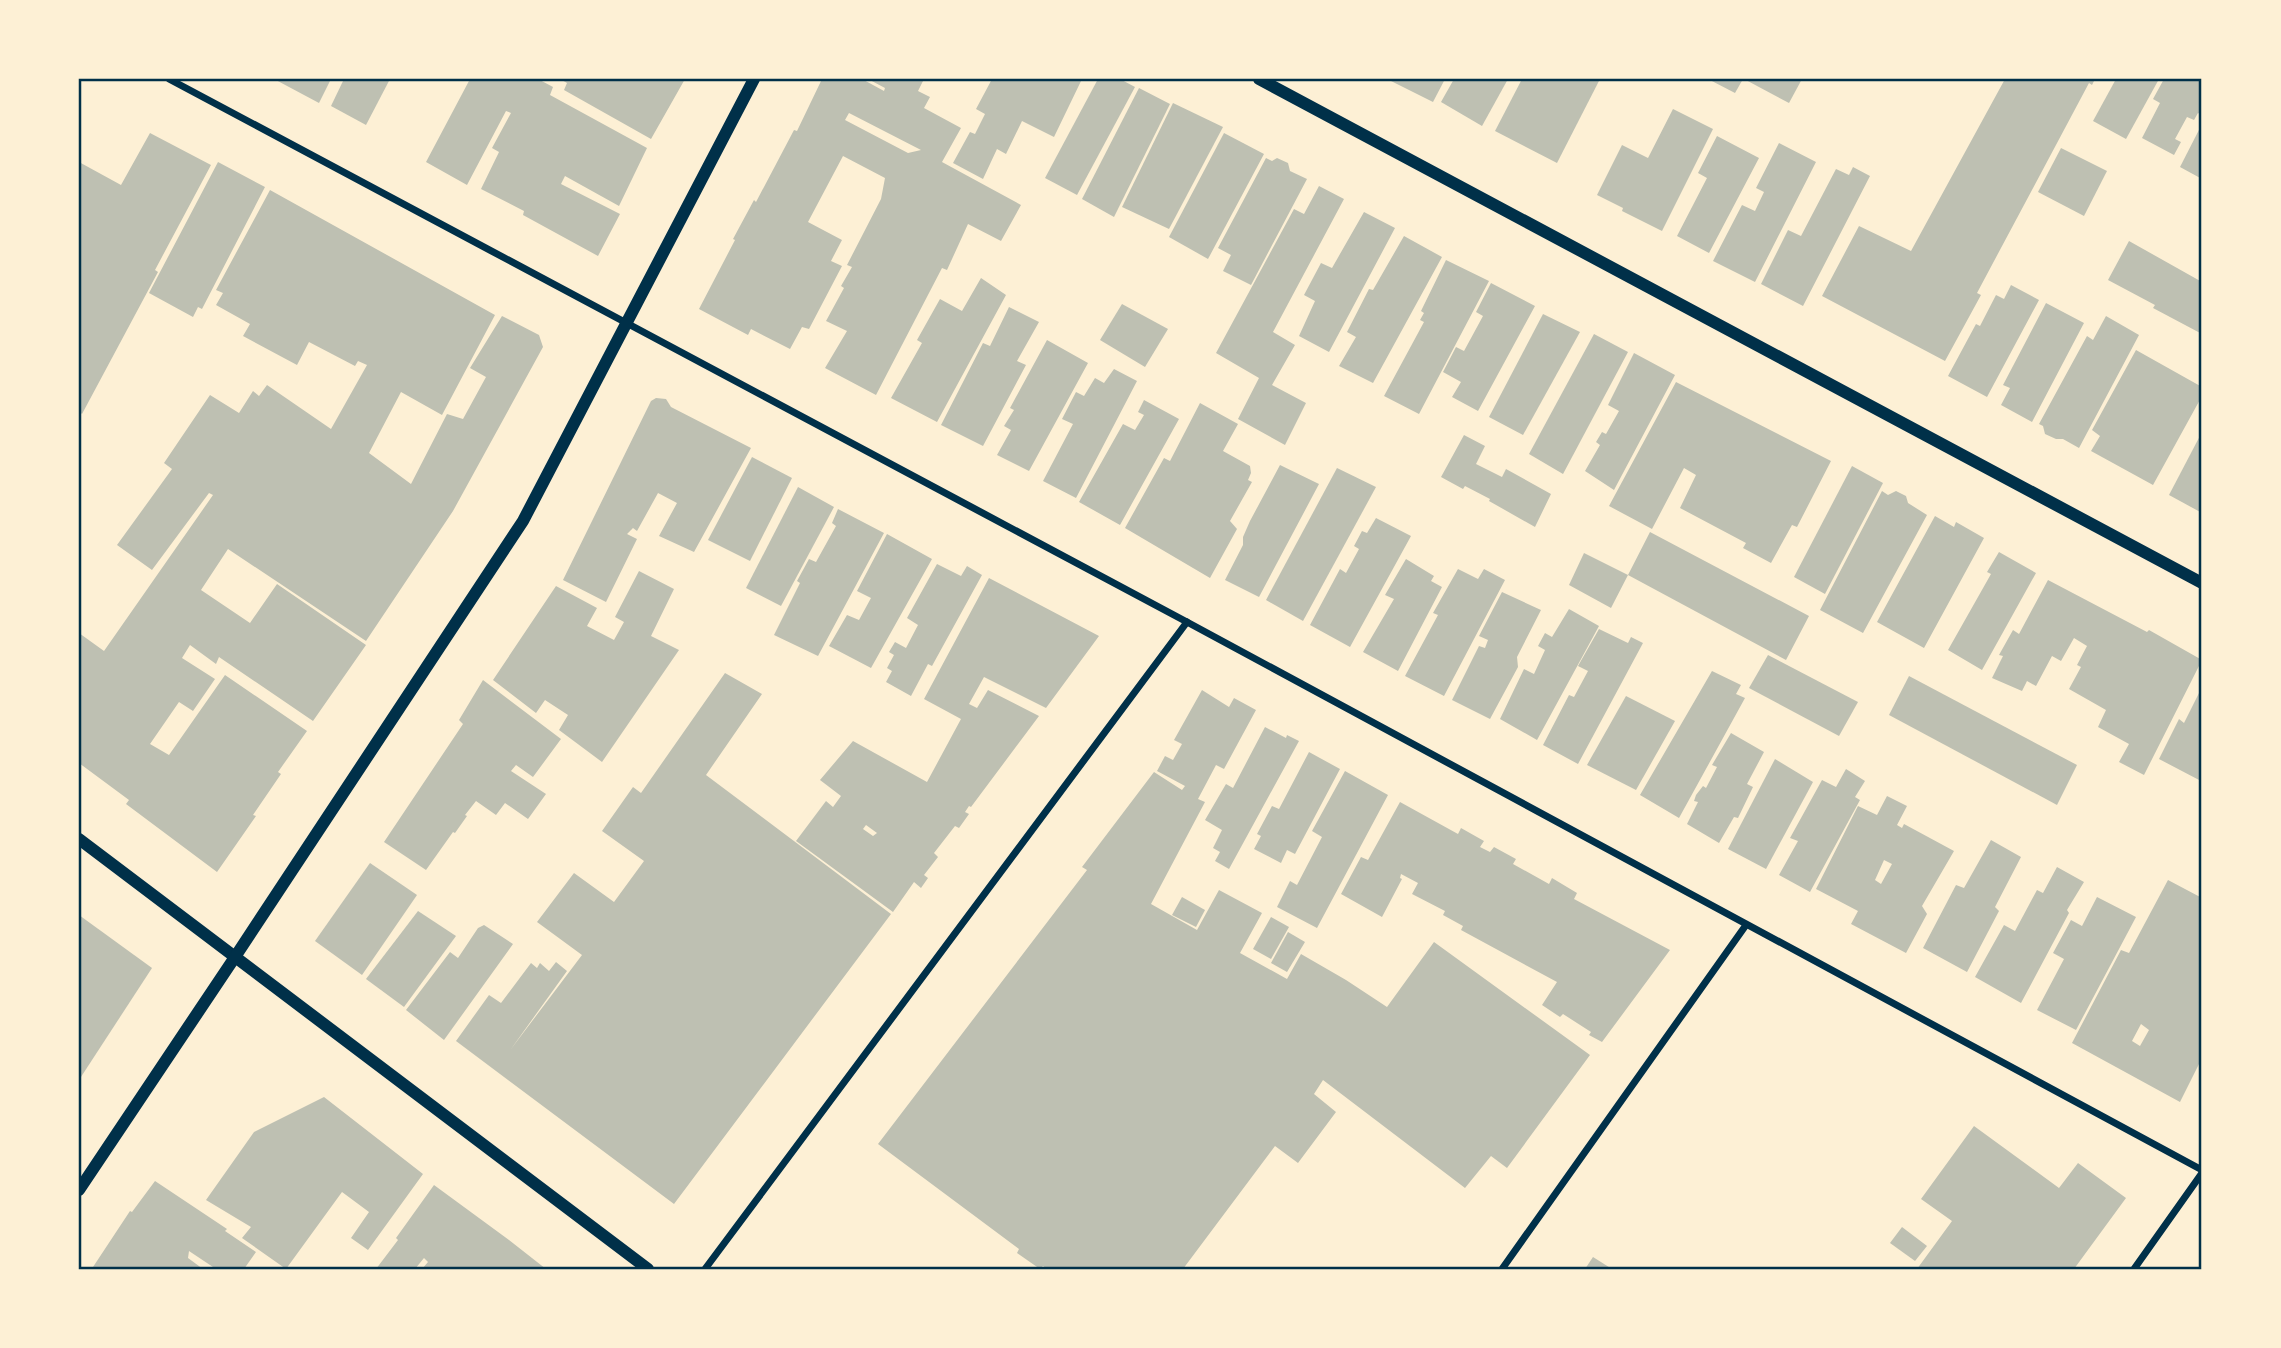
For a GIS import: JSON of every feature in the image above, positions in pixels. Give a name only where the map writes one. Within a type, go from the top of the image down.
[{"type":"street","points":[[169,79],[1187,622],[2202,1171],[2134,1269]]},
{"type":"street","points":[[79,1190],[523,521],[754,79]]},
{"type":"street","points":[[1259,79],[2202,583]]},
{"type":"street","points":[[705,1269],[1187,622]]},
{"type":"street","points":[[79,839],[648,1269]]},
{"type":"street","points":[[1503,1269],[1746,925]]},
{"type":"building","points":[[274,79],[331,79],[319,103]]},
{"type":"building","points":[[344,79],[390,79],[366,125],[331,106]]},
{"type":"building","points":[[470,79],[538,79],[553,87],[550,95],[647,148],[619,206],[565,176],[561,184],[620,214],[598,256],[523,215],[524,211],[481,189],[499,152],[492,148],[511,113],[506,111],[467,185],[426,162]]},
{"type":"building","points":[[560,79],[685,79],[651,139],[564,90],[567,83]]},
{"type":"building","points":[[822,79],[862,79],[884,91],[885,88],[868,79],[924,79],[918,91],[930,97],[924,108],[961,128],[942,162],[1021,205],[1001,241],[968,224],[947,270],[942,268],[876,395],[825,368],[847,331],[826,321],[852,267],[847,265],[881,199],[885,178],[843,156],[808,222],[842,240],[831,261],[842,266],[809,329],[802,327],[790,349],[751,329],[748,335],[699,309],[754,200],[756,202],[794,130],[797,131]],"holes":[[[849,113],[921,150],[908,153],[845,120]]]},
{"type":"building","points":[[992,79],[1082,79],[1054,137],[1022,121],[1006,154],[997,149],[983,179],[953,163],[970,132],[975,134],[985,114],[976,109]]},
{"type":"building","points":[[1098,79],[1120,79],[1135,87],[1077,195],[1045,178]]},
{"type":"building","points":[[1387,79],[1445,79],[1433,102]]},
{"type":"building","points":[[1454,79],[1508,79],[1482,126],[1441,102]]},
{"type":"building","points":[[1522,79],[1600,79],[1557,163],[1495,131]]},
{"type":"building","points":[[1708,79],[1743,79],[1735,93]]},
{"type":"building","points":[[1744,79],[1802,79],[1789,103]]},
{"type":"building","points":[[2005,79],[2095,79],[2092,85],[2089,83],[1977,293],[1981,295],[1945,361],[1822,296],[1859,226],[1911,251]]},
{"type":"building","points":[[2116,79],[2159,79],[2126,139],[2093,121]]},
{"type":"building","points":[[2164,79],[2202,79],[2202,115],[2198,113],[2194,120],[2187,117],[2175,139],[2181,142],[2174,155],[2142,138],[2160,103],[2153,99]]},
{"type":"building","points":[[1139,88],[1170,104],[1114,217],[1082,199]]},
{"type":"building","points":[[1173,103],[1223,127],[1169,229],[1122,207]]},
{"type":"building","points":[[1673,109],[1713,129],[1662,231],[1597,195],[1622,145],[1648,158]]},
{"type":"building","points":[[2202,124],[2202,179],[2180,167]]},
{"type":"building","points":[[150,133],[211,165],[155,270],[158,272],[82,414],[79,411],[79,162],[121,185]]},
{"type":"building","points":[[1224,133],[1264,154],[1208,259],[1169,237]]},
{"type":"building","points":[[1717,136],[1759,158],[1709,253],[1677,236],[1707,178],[1698,173]]},
{"type":"building","points":[[1779,143],[1816,162],[1755,282],[1713,261],[1742,205],[1755,211],[1764,192],[1756,188]]},
{"type":"building","points":[[2061,148],[2107,171],[2084,216],[2038,192]]},
{"type":"building","points":[[1266,158],[1272,161],[1277,158],[1288,163],[1290,171],[1307,179],[1251,285],[1223,271],[1231,255],[1218,248]]},
{"type":"building","points":[[218,162],[265,187],[202,309],[198,307],[193,317],[149,293]]},
{"type":"building","points":[[1853,167],[1870,176],[1803,306],[1761,284],[1788,230],[1801,236],[1836,169],[1849,175]]},
{"type":"building","points":[[1319,186],[1344,199],[1273,332],[1295,345],[1272,385],[1306,403],[1285,445],[1238,419],[1259,378],[1216,353],[1294,209],[1304,214]]},
{"type":"building","points":[[270,190],[495,315],[442,415],[401,392],[369,453],[411,484],[447,414],[463,419],[486,377],[470,368],[502,316],[539,335],[543,347],[453,511],[366,641],[228,549],[201,590],[250,623],[277,584],[366,645],[313,721],[219,657],[216,664],[190,645],[182,658],[215,679],[193,711],[179,702],[150,744],[169,755],[225,675],[307,731],[278,772],[281,774],[253,815],[256,816],[217,872],[126,804],[129,800],[79,763],[79,633],[104,651],[213,495],[209,493],[152,570],[117,545],[172,469],[164,463],[210,395],[239,413],[253,391],[259,396],[267,385],[331,429],[367,365],[358,361],[355,366],[309,342],[297,365],[243,336],[250,324],[216,305],[223,293],[216,290]]},
{"type":"building","points":[[1364,212],[1395,228],[1329,352],[1299,336],[1315,301],[1304,295],[1321,263],[1332,268]]},
{"type":"building","points":[[1404,236],[1442,257],[1373,383],[1339,366],[1356,337],[1347,332],[1369,289],[1373,290]]},
{"type":"building","points":[[2129,241],[2202,282],[2202,334],[2108,280]]},
{"type":"building","points":[[1446,260],[1489,281],[1419,414],[1384,396],[1424,322],[1420,320],[1424,313],[1421,311]]},
{"type":"building","points":[[981,278],[1006,295],[937,422],[891,398],[922,343],[917,340],[940,299],[962,311]]},
{"type":"building","points":[[1491,283],[1535,306],[1478,411],[1452,397],[1461,382],[1443,372],[1456,347],[1464,351],[1483,316],[1476,312]]},
{"type":"building","points":[[2011,285],[2039,300],[1987,397],[1948,376],[1976,324],[1980,326],[1996,295],[2004,299]]},
{"type":"building","points":[[2046,303],[2084,323],[2032,422],[2001,405],[2010,388],[2003,385]]},
{"type":"building","points":[[1122,304],[1168,329],[1145,367],[1100,340]]},
{"type":"building","points":[[1009,307],[1039,322],[1017,361],[1026,365],[983,446],[941,425],[983,343],[990,346]]},
{"type":"building","points":[[1543,314],[1580,332],[1523,435],[1489,417]]},
{"type":"building","points":[[2106,316],[2139,335],[2079,448],[2063,439],[2045,434],[2043,426],[2039,424],[2087,336],[2093,340]]},
{"type":"building","points":[[1594,334],[1628,352],[1563,474],[1529,454]]},
{"type":"building","points":[[1047,340],[1088,363],[1029,471],[997,455],[1011,430],[1004,426],[1014,410],[1010,408]]},
{"type":"building","points":[[2136,350],[2202,387],[2202,396],[2153,485],[2091,451],[2100,436],[2092,430]]},
{"type":"building","points":[[1634,353],[1675,375],[1614,490],[1585,471],[1600,445],[1596,442],[1602,432],[1606,434],[1619,411],[1608,405]]},
{"type":"building","points":[[1114,369],[1137,381],[1076,498],[1043,481],[1073,424],[1062,419],[1076,392],[1084,396],[1095,378],[1104,383]]},
{"type":"building","points":[[1676,382],[1831,461],[1797,527],[1792,525],[1771,563],[1743,548],[1746,543],[1680,508],[1696,475],[1684,468],[1652,529],[1609,506]]},
{"type":"building","points":[[656,398],[666,399],[671,407],[751,448],[694,552],[659,536],[677,503],[658,493],[637,531],[633,528],[627,534],[637,539],[606,602],[563,580],[651,401]]},
{"type":"building","points":[[1144,400],[1179,419],[1120,525],[1079,502],[1123,424],[1135,430],[1144,415],[1138,412]]},
{"type":"building","points":[[1200,403],[1238,424],[1223,451],[1250,466],[1248,480],[1252,482],[1230,521],[1237,529],[1210,578],[1125,528],[1164,458],[1170,461]]},
{"type":"building","points":[[2202,432],[2202,513],[2169,495]]},
{"type":"building","points":[[1464,435],[1485,446],[1476,464],[1502,477],[1506,469],[1551,494],[1535,527],[1489,501],[1490,499],[1441,477]]},
{"type":"building","points":[[752,457],[792,478],[750,561],[708,540]]},
{"type":"building","points":[[1280,465],[1319,484],[1259,597],[1225,580],[1243,545],[1243,537],[1250,521]]},
{"type":"building","points":[[1852,466],[1883,483],[1825,594],[1794,577]]},
{"type":"building","points":[[1337,468],[1376,487],[1303,621],[1266,600]]},
{"type":"building","points":[[798,487],[834,507],[781,606],[746,588]]},
{"type":"building","points":[[1882,491],[1888,495],[1896,491],[1906,496],[1908,503],[1927,515],[1863,633],[1820,610]]},
{"type":"building","points":[[838,509],[884,533],[818,656],[774,635],[809,559],[816,562],[836,526],[832,523]]},
{"type":"building","points":[[1935,516],[1954,527],[1956,522],[1984,538],[1924,648],[1877,622]]},
{"type":"building","points":[[1376,518],[1411,536],[1350,647],[1310,625],[1340,569],[1346,573],[1359,549],[1354,546],[1362,531],[1367,533]]},
{"type":"building","points":[[1650,532],[1809,616],[1786,660],[1628,575]]},
{"type":"building","points":[[887,534],[932,559],[871,668],[829,646],[847,615],[859,620],[871,598],[857,591]]},
{"type":"building","points":[[1999,552],[2036,573],[1982,670],[1948,650],[1991,574],[1987,572]]},
{"type":"building","points":[[1584,553],[1628,575],[1611,608],[1569,585]]},
{"type":"building","points":[[1406,559],[1434,576],[1431,581],[1442,587],[1398,671],[1363,652],[1394,599],[1385,595]]},
{"type":"building","points":[[937,564],[961,576],[967,566],[982,575],[932,666],[928,664],[911,696],[886,682],[892,671],[887,668],[894,655],[889,652],[895,642],[906,648],[918,625],[907,618]]},
{"type":"building","points":[[1458,569],[1478,579],[1484,569],[1505,580],[1444,696],[1405,676],[1438,615],[1433,613]]},
{"type":"building","points":[[639,571],[674,589],[651,636],[679,650],[602,762],[559,730],[568,715],[545,700],[536,713],[493,680],[556,586],[597,608],[587,626],[614,640],[624,622],[615,617]]},
{"type":"building","points":[[989,578],[1099,636],[1046,708],[984,677],[969,704],[977,708],[988,690],[1039,716],[971,807],[969,806],[965,812],[969,814],[959,828],[955,826],[934,853],[938,857],[924,875],[928,878],[921,888],[914,882],[893,912],[796,841],[826,801],[833,807],[841,796],[820,780],[853,741],[927,782],[961,719],[924,699]],"holes":[[[866,825],[877,833],[873,836],[863,829]]]},
{"type":"building","points":[[2048,580],[2147,632],[2149,630],[2202,660],[2144,775],[2119,762],[2129,744],[2098,727],[2106,710],[2069,689],[2081,667],[2077,665],[2087,646],[2074,638],[2061,661],[2052,656],[2036,686],[2027,681],[2022,691],[1992,678],[2003,656],[1999,655],[2013,630],[2019,634]]},
{"type":"building","points":[[1502,592],[1541,610],[1517,657],[1518,667],[1490,719],[1452,700],[1479,646],[1485,648],[1488,640],[1479,636]]},
{"type":"building","points":[[1569,609],[1599,626],[1537,740],[1500,719],[1524,669],[1534,674],[1545,650],[1538,646],[1545,633],[1552,637]]},
{"type":"building","points":[[1599,629],[1628,643],[1631,637],[1643,643],[1578,764],[1543,745],[1569,695],[1574,697],[1588,671],[1578,666]]},
{"type":"building","points":[[1768,655],[1858,702],[1839,736],[1749,688]]},
{"type":"building","points":[[1712,671],[1741,685],[1736,694],[1745,698],[1679,818],[1640,795]]},
{"type":"building","points":[[725,673],[762,694],[706,775],[891,914],[674,1204],[456,1041],[489,995],[501,1003],[531,963],[537,968],[540,963],[549,971],[556,962],[567,971],[511,1049],[582,955],[537,922],[574,873],[614,902],[644,861],[602,831],[633,787],[641,793]]},
{"type":"building","points":[[1909,676],[2077,765],[2057,805],[1889,715]]},
{"type":"building","points":[[483,680],[561,739],[533,777],[516,765],[511,771],[546,794],[528,819],[505,803],[496,815],[476,801],[426,870],[384,842],[463,724],[459,720]]},
{"type":"building","points":[[2202,687],[2201,781],[2159,759],[2179,719],[2184,723]]},
{"type":"building","points":[[1202,690],[1229,707],[1234,698],[1256,710],[1224,769],[1216,765],[1198,799],[1205,802],[1151,904],[1197,930],[1219,890],[1262,913],[1240,953],[1287,979],[1301,954],[1387,1007],[1434,942],[1590,1055],[1507,1168],[1491,1156],[1465,1188],[1323,1080],[1314,1094],[1336,1112],[1298,1163],[1275,1146],[1183,1269],[1047,1269],[1043,1266],[1040,1269],[1017,1253],[1019,1249],[878,1144],[1087,870],[1082,867],[1154,772],[1182,790],[1185,786],[1157,771],[1165,756],[1173,760],[1182,744],[1174,740]]},
{"type":"building","points":[[1626,696],[1675,721],[1636,790],[1587,765]]},
{"type":"building","points":[[1265,727],[1286,738],[1287,735],[1299,741],[1229,869],[1215,861],[1220,852],[1213,848],[1222,830],[1205,820],[1226,784],[1233,788]]},
{"type":"building","points":[[1731,733],[1764,752],[1747,784],[1753,787],[1738,818],[1734,817],[1719,843],[1687,824],[1698,802],[1694,801],[1696,795],[1703,786],[1706,788],[1717,767],[1712,765]]},
{"type":"building","points":[[1309,752],[1340,769],[1295,854],[1287,850],[1281,863],[1254,849],[1261,836],[1257,834],[1272,806],[1279,809]]},
{"type":"building","points":[[1775,759],[1813,782],[1766,869],[1728,849]]},
{"type":"building","points":[[1846,769],[1865,781],[1855,797],[1860,800],[1810,892],[1779,875],[1798,841],[1790,838],[1822,780],[1836,787]]},
{"type":"building","points":[[1345,771],[1388,795],[1317,928],[1277,907],[1290,881],[1297,885],[1322,837],[1312,831]]},
{"type":"building","points":[[1887,796],[1907,806],[1897,825],[1902,828],[1904,824],[1954,851],[1922,906],[1927,914],[1906,953],[1851,924],[1858,911],[1816,889],[1858,806],[1877,815]],"holes":[[[1884,860],[1892,864],[1881,884],[1875,880]]]},
{"type":"building","points":[[1400,802],[1458,834],[1461,828],[1484,841],[1480,847],[1490,852],[1494,847],[1516,859],[1513,864],[1549,884],[1552,878],[1577,893],[1574,899],[1670,950],[1602,1042],[1563,1014],[1560,1017],[1542,1005],[1557,982],[1461,930],[1463,926],[1443,915],[1445,911],[1412,894],[1418,883],[1401,874],[1402,879],[1382,917],[1341,894],[1361,857],[1368,860]]},
{"type":"building","points":[[1991,840],[2021,857],[1995,907],[1999,911],[1967,972],[1923,948],[1956,885],[1964,888]]},
{"type":"building","points":[[370,863],[417,895],[362,975],[315,941]]},
{"type":"building","points":[[2057,867],[2084,882],[2067,910],[2069,913],[2021,1003],[1975,977],[2004,925],[2015,931],[2037,890],[2043,893]]},
{"type":"building","points":[[2168,880],[2202,898],[2202,1058],[2180,1102],[2072,1043],[2121,950],[2129,953]],"holes":[[[2141,1024],[2149,1030],[2140,1046],[2132,1041]]]},
{"type":"building","points":[[1182,897],[1205,910],[1196,927],[1172,915]]},
{"type":"building","points":[[2097,897],[2136,917],[2076,1030],[2037,1010],[2064,959],[2053,953],[2071,920],[2082,926]]},
{"type":"building","points":[[418,911],[456,936],[404,1007],[366,979]]},
{"type":"building","points":[[79,915],[152,968],[79,1080]]},
{"type":"building","points":[[1271,917],[1289,927],[1271,959],[1253,949]]},
{"type":"building","points":[[484,925],[513,944],[444,1040],[406,1010],[450,952],[458,958],[478,928]]},
{"type":"building","points":[[1288,932],[1305,942],[1287,972],[1271,963]]},
{"type":"building","points":[[324,1097],[423,1174],[368,1250],[351,1238],[369,1212],[342,1192],[286,1269],[242,1238],[251,1227],[206,1200],[254,1132]]},
{"type":"building","points":[[1974,1126],[2059,1188],[2078,1163],[2126,1198],[2074,1269],[1917,1269],[1952,1221],[1921,1199]]},
{"type":"building","points":[[155,1181],[227,1229],[225,1231],[256,1252],[244,1269],[216,1269],[189,1251],[188,1258],[203,1269],[93,1267],[130,1211],[132,1212]]},
{"type":"building","points":[[434,1185],[546,1269],[422,1269],[428,1262],[424,1258],[415,1269],[376,1269]]},
{"type":"building","points":[[1902,1227],[1927,1246],[1915,1261],[1890,1243]]},
{"type":"building","points":[[1593,1257],[1612,1269],[1585,1269]]}]
